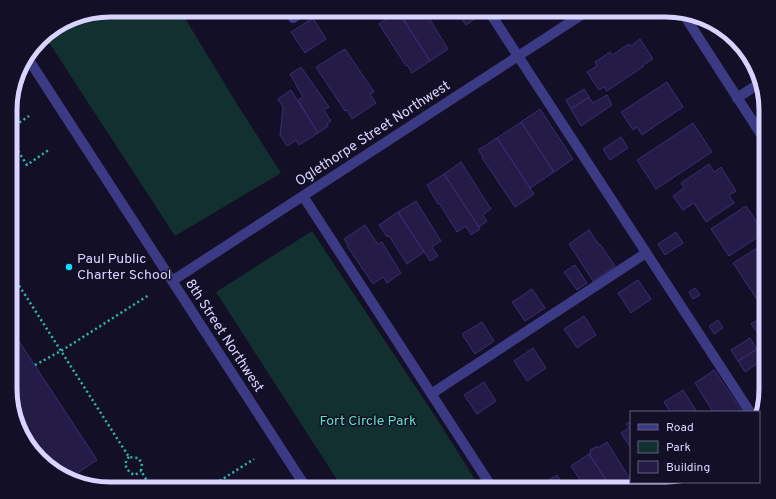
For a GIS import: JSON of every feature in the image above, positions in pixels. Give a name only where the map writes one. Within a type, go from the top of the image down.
[{"type":"street","points":[[493,17],[749,411]]},
{"type":"street","name":"Oglethorpe Street Northwest","points":[[172,281],[578,17]]},
{"type":"street","points":[[687,20],[759,131]]},
{"type":"street","name":"8th Street Northwest","points":[[30,62],[302,482]]},
{"type":"street","points":[[737,98],[756,86]]},
{"type":"street","points":[[303,196],[488,482]]},
{"type":"street","points":[[431,394],[646,254]]},
{"type":"path","points":[[17,124],[29,116]]},
{"type":"path","points":[[17,150],[27,165],[50,149]]},
{"type":"path","points":[[17,282],[129,457]]},
{"type":"path","points":[[35,365],[61,351],[149,295]]},
{"type":"path","points":[[129,457],[138,458],[142,463],[140,471],[134,475],[130,473],[125,465],[126,459],[129,457]]},
{"type":"path","points":[[218,482],[254,459]]},
{"type":"path","points":[[140,471],[147,482]]},
{"type":"green space","points":[[184,17],[281,173],[175,236],[48,41],[63,29],[86,20],[98,18]]},
{"type":"green space","name":"Fort Circle Park","points":[[312,231],[437,419],[477,482],[338,482],[216,292]]},
{"type":"building","points":[[389,17],[402,17],[430,61],[412,73],[379,24]]},
{"type":"building","points":[[402,17],[428,17],[448,49],[430,61]]},
{"type":"building","points":[[458,17],[478,17],[466,25],[461,18],[459,19]]},
{"type":"building","points":[[313,18],[326,39],[305,53],[291,32]]},
{"type":"building","points":[[640,39],[653,59],[607,91],[604,87],[599,90],[587,72],[597,66],[595,62],[610,52],[612,55],[629,44],[631,46]]},
{"type":"building","points":[[345,49],[374,92],[370,94],[376,103],[352,119],[347,110],[345,111],[316,67]]},
{"type":"building","points":[[301,67],[329,107],[324,110],[331,121],[327,124],[328,126],[318,133],[298,100],[303,97],[290,74]]},
{"type":"building","points":[[667,82],[683,107],[642,135],[637,127],[633,130],[621,112]]},
{"type":"building","points":[[584,89],[589,97],[571,109],[566,100]]},
{"type":"building","points":[[291,90],[318,133],[299,145],[296,140],[287,146],[280,135],[283,107],[278,99]]},
{"type":"building","points":[[607,95],[612,105],[581,126],[571,109],[589,97],[593,103]]},
{"type":"building","points":[[540,109],[573,159],[554,172],[521,122]]},
{"type":"building","points":[[521,122],[554,172],[530,188],[497,138]]},
{"type":"building","points":[[693,123],[712,152],[656,189],[637,160]]},
{"type":"building","points":[[621,137],[628,148],[610,160],[603,149]]},
{"type":"building","points":[[497,138],[534,194],[515,207],[478,150]]},
{"type":"building","points":[[461,162],[491,209],[483,215],[487,221],[479,227],[444,174]]},
{"type":"building","points":[[709,164],[714,172],[721,167],[736,191],[729,195],[734,203],[706,222],[694,203],[683,210],[673,196],[684,188],[681,183]]},
{"type":"building","points":[[444,174],[480,229],[471,235],[466,226],[457,232],[427,185]]},
{"type":"building","points":[[416,201],[441,241],[432,247],[438,256],[430,261],[398,212]]},
{"type":"building","points":[[746,206],[759,226],[759,236],[729,256],[711,229]]},
{"type":"building","points":[[398,212],[424,252],[407,264],[389,236],[387,237],[379,225]]},
{"type":"building","points":[[365,225],[378,244],[382,242],[401,273],[387,283],[383,277],[373,284],[347,246],[348,245],[344,239]]},
{"type":"building","points":[[589,230],[615,266],[593,281],[569,244]]},
{"type":"building","points":[[676,232],[683,243],[665,255],[658,244]]},
{"type":"building","points":[[759,247],[759,302],[733,263]]},
{"type":"building","points":[[575,265],[587,283],[577,290],[564,272]]},
{"type":"building","points":[[638,280],[651,299],[631,313],[618,293]]},
{"type":"building","points":[[695,288],[700,295],[693,299],[689,292]]},
{"type":"building","points":[[532,289],[545,308],[525,321],[512,302]]},
{"type":"building","points":[[584,316],[596,335],[577,348],[564,329]]},
{"type":"building","points":[[759,319],[759,335],[751,324]]},
{"type":"building","points":[[718,320],[723,328],[714,334],[709,326]]},
{"type":"building","points":[[482,322],[494,341],[475,354],[462,334]]},
{"type":"building","points":[[17,338],[97,460],[75,475],[58,466],[44,455],[29,436],[22,419],[18,401]]},
{"type":"building","points":[[750,338],[757,349],[738,361],[731,350]]},
{"type":"building","points":[[533,348],[546,368],[527,381],[514,361]]},
{"type":"building","points":[[757,349],[759,352],[759,362],[745,372],[738,361]]},
{"type":"building","points":[[714,370],[742,411],[712,411],[695,383]]},
{"type":"building","points":[[484,382],[496,401],[477,414],[464,395]]},
{"type":"building","points":[[683,390],[696,411],[669,411],[664,402]]},
{"type":"building","points":[[630,422],[630,446],[621,433],[629,428],[626,424]]},
{"type":"building","points":[[607,442],[630,479],[630,482],[607,482],[589,454],[591,453],[590,450],[597,446],[598,448]]},
{"type":"building","points":[[589,454],[607,482],[581,482],[571,466]]},
{"type":"building","points":[[557,475],[562,482],[546,482]]},
{"type":"place","name":"Paul Public Charter School","points":[[69,267]]}]
